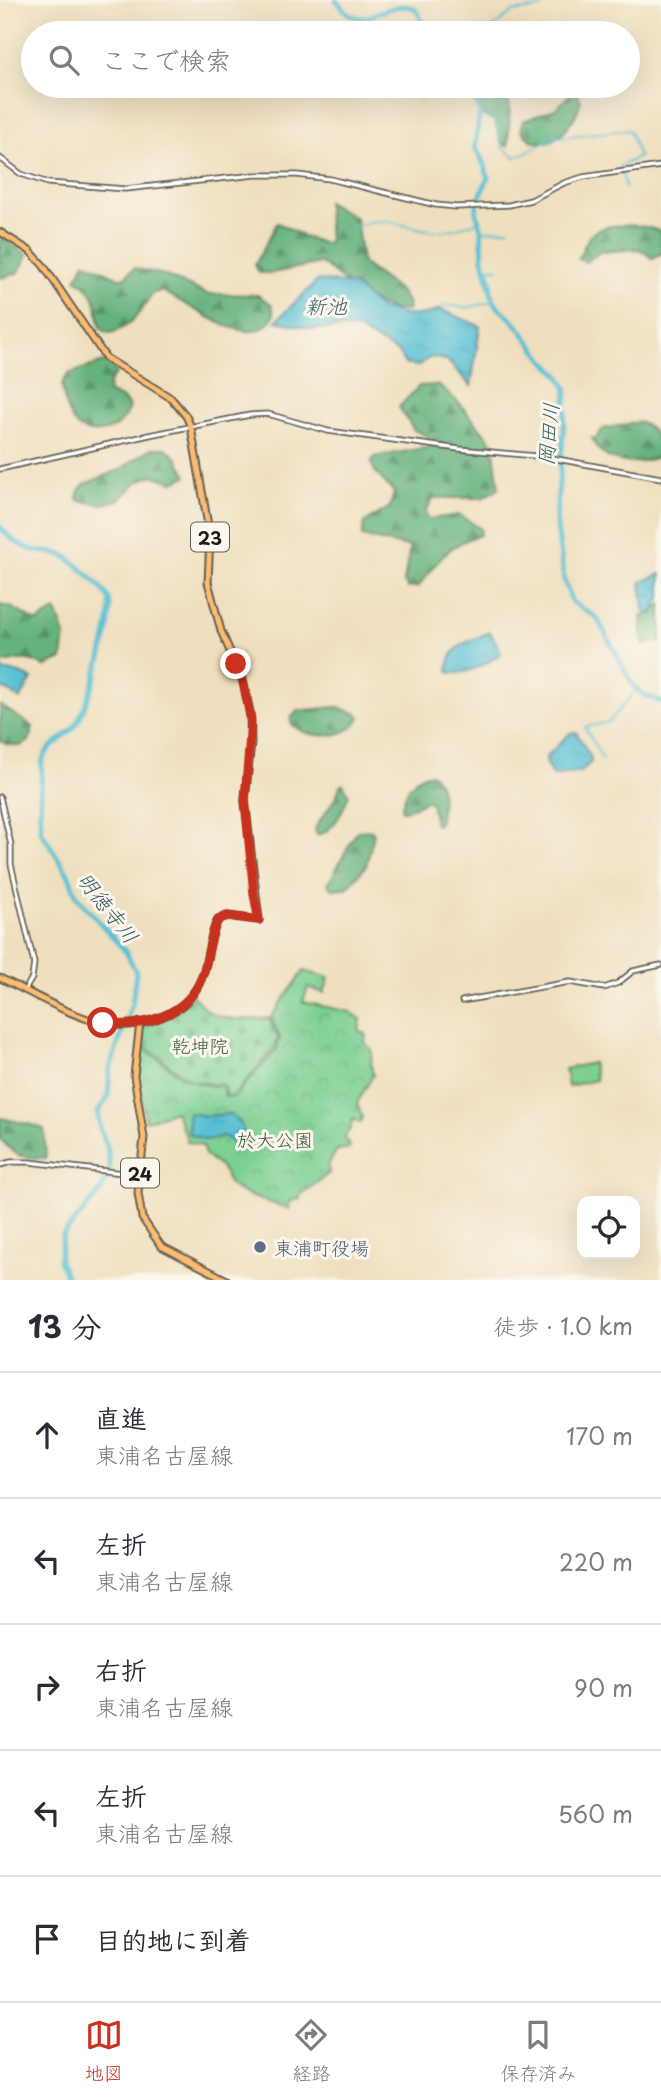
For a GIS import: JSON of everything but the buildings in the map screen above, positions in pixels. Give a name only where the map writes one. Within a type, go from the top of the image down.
[{"type":"main road","name":"23","points":[[0,232],[30,251],[43,265],[106,358],[171,398],[186,416],[191,427],[210,537],[208,582],[221,631],[243,681],[250,712],[250,750],[245,800],[259,920],[227,916],[218,920],[202,976],[193,994],[170,1013],[139,1022],[96,1022],[0,978]]},
{"type":"main road","name":"24","points":[[139,1022],[134,1066],[144,1137],[138,1200],[142,1218],[156,1241],[180,1257],[227,1280]]},
{"type":"street","points":[[0,159],[21,174],[48,183],[125,189],[255,175],[297,175],[342,182],[436,205],[477,206],[526,201],[583,177],[661,166]]},
{"type":"street","points":[[0,469],[191,427],[268,414],[328,430],[564,460],[661,478]]},
{"type":"street","points":[[0,797],[11,864],[34,963],[32,978],[25,990]]},
{"type":"street","points":[[462,1001],[570,982],[604,988],[618,984],[633,971],[661,965]]},
{"type":"street","points":[[0,1165],[29,1162],[140,1175]]},
{"type":"green space","points":[[474,98],[508,98],[508,146],[501,143],[495,122],[482,113]]},
{"type":"green space","points":[[566,98],[581,100],[565,130],[548,142],[539,143],[530,139],[521,130],[523,121],[557,108]]},
{"type":"green space","points":[[327,202],[356,218],[362,263],[400,291],[409,305],[407,310],[397,310],[374,302],[321,263],[259,273],[255,265],[277,223],[309,239],[329,243]]},
{"type":"green space","points":[[611,226],[643,226],[661,232],[661,254],[652,258],[640,249],[600,252],[586,262],[578,259],[592,234]]},
{"type":"green space","points":[[3,238],[28,255],[18,273],[0,278],[0,240]]},
{"type":"green space","points":[[85,262],[119,278],[124,278],[134,268],[164,275],[207,294],[258,295],[272,305],[274,315],[261,329],[236,329],[209,318],[162,291],[153,293],[129,324],[108,333],[100,328],[97,306],[92,294],[76,279]]},
{"type":"green space","points":[[106,361],[114,367],[116,373],[109,383],[108,392],[123,399],[129,406],[127,414],[109,430],[84,430],[77,426],[68,412],[62,384],[68,374]]},
{"type":"green space","points":[[438,385],[457,401],[493,443],[499,488],[482,498],[433,498],[425,513],[429,519],[460,515],[481,529],[480,535],[451,549],[418,587],[408,588],[404,582],[410,547],[362,537],[364,523],[390,507],[394,492],[375,472],[371,462],[375,457],[440,445],[440,442],[414,430],[399,407],[419,386]]},
{"type":"green space","points":[[639,422],[656,435],[658,457],[639,462],[620,461],[603,454],[592,438],[596,438],[603,429]]},
{"type":"green space","points":[[152,448],[166,448],[177,458],[187,476],[173,482],[152,475],[137,482],[119,500],[102,504],[80,501],[77,498],[79,490],[85,484],[119,470]]},
{"type":"green space","points":[[661,604],[661,641],[643,645],[641,616],[654,613]]},
{"type":"green space","points":[[0,605],[11,607],[37,622],[56,610],[65,635],[62,659],[44,667],[28,660],[0,664]]},
{"type":"green space","points":[[0,705],[33,727],[29,741],[20,746],[6,744],[0,740]]},
{"type":"green space","points":[[336,707],[356,713],[360,717],[355,725],[338,734],[317,735],[306,733],[291,723],[291,718],[297,711]]},
{"type":"green space","points":[[431,773],[439,783],[442,795],[440,821],[437,825],[428,800],[405,811],[401,809],[414,781]]},
{"type":"green space","points":[[343,784],[349,795],[341,813],[328,830],[317,835],[315,829]]},
{"type":"green space","points":[[372,830],[374,834],[366,866],[347,888],[332,889],[328,884],[357,831]]},
{"type":"green space","name":"於大公園","points":[[304,971],[329,978],[324,993],[308,987],[303,1002],[350,1012],[361,1019],[359,1031],[366,1034],[365,1043],[372,1050],[373,1075],[357,1103],[362,1117],[360,1123],[353,1119],[344,1138],[349,1148],[337,1150],[328,1165],[329,1173],[299,1196],[300,1199],[290,1201],[289,1209],[251,1196],[231,1185],[223,1170],[207,1157],[203,1146],[186,1141],[175,1111],[146,1121],[137,1078],[141,1047],[187,1079],[222,1086],[225,1096],[234,1097],[277,1049],[280,1038],[271,1017]]},
{"type":"green space","name":"乾坤院","points":[[192,995],[208,1011],[222,1017],[269,1018],[278,1038],[275,1047],[233,1097],[226,1096],[223,1085],[192,1082],[141,1045],[144,1026],[171,1016]]},
{"type":"green space","points":[[592,1063],[596,1080],[568,1086],[565,1069]]},
{"type":"green space","points":[[0,1118],[44,1129],[46,1158],[25,1157],[11,1150],[0,1139]]},
{"type":"water","name":"新池","points":[[318,280],[354,285],[382,310],[414,315],[428,314],[440,309],[480,326],[471,386],[447,360],[430,357],[418,366],[405,364],[399,353],[355,328],[314,329],[276,321]]},
{"type":"water","points":[[661,574],[661,599],[653,612],[647,614],[641,582]]},
{"type":"water","points":[[490,632],[501,652],[499,655],[468,671],[448,672],[455,650]]},
{"type":"water","points":[[0,670],[20,673],[32,679],[20,699],[0,688]]},
{"type":"water","points":[[576,732],[591,762],[581,772],[552,776],[546,757],[570,733]]},
{"type":"water","points":[[192,1113],[206,1116],[229,1114],[240,1122],[243,1131],[239,1136],[239,1144],[235,1145],[224,1136],[206,1140],[189,1134],[188,1115]]},
{"type":"waterway","points":[[336,0],[350,15],[359,18],[405,6],[414,8],[422,21]]},
{"type":"waterway","points":[[501,21],[512,12],[540,8],[553,0]]},
{"type":"waterway","name":"岡田川","points":[[474,98],[480,111],[475,147],[488,178],[476,211],[481,228],[483,259],[493,300],[559,375],[567,389],[556,519],[564,580],[572,602],[597,618],[634,687],[642,694],[661,702]]},
{"type":"waterway","points":[[480,115],[496,122],[503,148],[515,157],[557,137],[629,130],[639,157],[620,166],[626,189]]},
{"type":"waterway","points":[[356,227],[386,221],[442,231],[479,221]]},
{"type":"waterway","points":[[481,231],[509,229]]},
{"type":"waterway","points":[[489,286],[493,285],[489,268],[499,268]]},
{"type":"waterway","points":[[443,305],[467,308],[494,301]]},
{"type":"waterway","name":"明徳寺川","points":[[0,527],[22,546],[67,557],[101,588],[109,599],[110,609],[105,643],[80,717],[74,727],[47,751],[42,762],[41,831],[68,874],[77,897],[126,952],[136,972],[132,1004],[110,1068],[108,1097],[98,1112],[110,1170],[101,1191],[63,1235],[59,1261],[68,1280]]},
{"type":"waterway","points":[[603,760],[585,727],[609,722],[636,690]]},
{"type":"place","name":"東浦町役場","points":[[260,1247]]},
{"type":"route","points":[[103,1023],[115,1025],[156,1019],[177,1010],[198,986],[218,920],[227,916],[259,920],[245,800],[251,721],[243,681],[236,664]]}]
